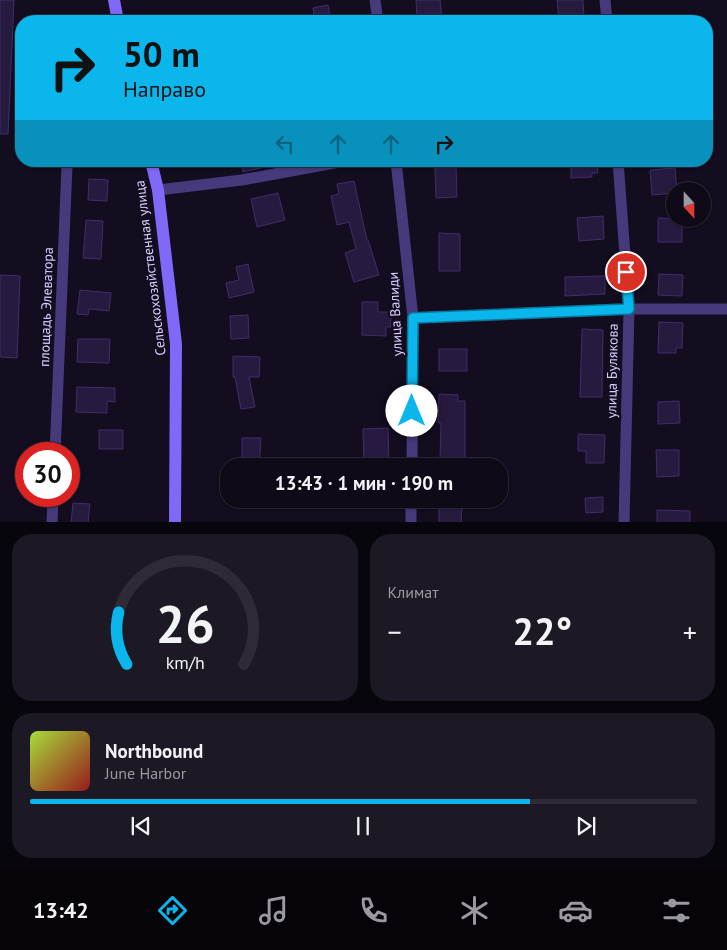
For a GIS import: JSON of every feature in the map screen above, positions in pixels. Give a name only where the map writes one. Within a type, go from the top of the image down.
[{"type":"main road","points":[[114,0],[117,15]]},
{"type":"main road","name":"Сельскохозяйственная улица","points":[[152,167],[158,190],[176,344],[175,522]]},
{"type":"street","points":[[375,0],[377,15]]},
{"type":"street","points":[[605,0],[606,15]]},
{"type":"street","name":"площадь Элеватора","points":[[55,442],[68,167]]},
{"type":"street","points":[[158,190],[242,180],[312,167]]},
{"type":"street","name":"улица Валиди","points":[[397,167],[413,318],[412,458]]},
{"type":"street","name":"улица Булякова","points":[[618,167],[629,309],[624,522]]},
{"type":"street","points":[[413,318],[629,309],[727,309]]},
{"type":"street","points":[[52,522],[53,507]]},
{"type":"street","points":[[411,508],[412,522]]},
{"type":"building","points":[[0,0],[14,0],[8,134],[0,134]]},
{"type":"building","points":[[416,0],[440,0],[442,15],[417,15]]},
{"type":"building","points":[[557,0],[583,0],[584,15],[558,15]]},
{"type":"building","points":[[328,5],[330,15],[314,15],[313,8]]},
{"type":"building","points":[[242,167],[264,167],[243,172]]},
{"type":"building","points":[[456,167],[457,197],[436,198],[435,168]]},
{"type":"building","points":[[571,167],[598,167],[598,173],[592,173],[592,177],[571,178]]},
{"type":"building","points":[[675,168],[676,182],[666,182],[666,194],[652,195],[650,170]]},
{"type":"building","points":[[89,179],[108,180],[107,201],[88,200]]},
{"type":"building","points":[[354,181],[367,240],[379,275],[354,282],[345,253],[356,249],[349,222],[337,225],[331,196],[339,194],[337,184]]},
{"type":"building","points":[[278,193],[285,220],[257,227],[251,199]]},
{"type":"building","points":[[603,216],[604,239],[579,241],[577,218]]},
{"type":"building","points":[[658,218],[666,218],[666,228],[682,228],[682,242],[658,242]]},
{"type":"building","points":[[86,220],[103,221],[101,259],[83,258]]},
{"type":"building","points":[[439,233],[460,234],[460,271],[439,271]]},
{"type":"building","points":[[248,264],[254,292],[229,298],[226,283],[239,280],[236,267]]},
{"type":"building","points":[[659,274],[683,275],[682,296],[658,295]]},
{"type":"building","points":[[0,275],[20,276],[17,358],[0,357]]},
{"type":"building","points":[[605,276],[605,294],[565,296],[565,277]]},
{"type":"building","points":[[80,290],[111,293],[109,311],[89,309],[88,315],[77,314]]},
{"type":"building","points":[[362,302],[378,302],[378,312],[391,312],[391,327],[386,327],[386,336],[362,335]]},
{"type":"building","points":[[248,315],[249,338],[231,339],[230,316]]},
{"type":"building","points":[[659,322],[683,323],[682,348],[676,348],[676,353],[658,353]]},
{"type":"building","points":[[582,329],[603,330],[602,397],[580,397]]},
{"type":"building","points":[[78,339],[110,339],[109,363],[77,362]]},
{"type":"building","points":[[439,349],[467,349],[467,371],[439,371]]},
{"type":"building","points":[[233,356],[260,357],[259,377],[249,377],[255,407],[241,409],[235,377],[233,377]]},
{"type":"building","points":[[77,387],[115,388],[115,402],[107,401],[107,413],[76,412]]},
{"type":"building","points":[[439,394],[458,395],[458,401],[465,401],[465,458],[440,458],[441,423],[438,423]]},
{"type":"building","points":[[679,401],[680,423],[658,424],[658,402]]},
{"type":"building","points":[[388,428],[389,458],[364,458],[363,429]]},
{"type":"building","points":[[99,430],[123,430],[123,449],[99,449]]},
{"type":"building","points":[[578,434],[605,435],[604,463],[586,463],[586,451],[578,451]]},
{"type":"building","points":[[242,438],[261,438],[260,458],[242,458]]},
{"type":"building","points":[[656,450],[679,450],[679,476],[657,477]]},
{"type":"building","points":[[603,497],[603,512],[586,513],[585,498]]},
{"type":"building","points":[[80,503],[90,504],[88,522],[71,522],[73,507],[80,507]]},
{"type":"building","points":[[439,508],[462,508],[461,522],[439,522]]},
{"type":"building","points":[[657,510],[690,511],[690,522],[657,522]]},
{"type":"route","points":[[412,411],[413,318],[629,309],[626,272]]}]
